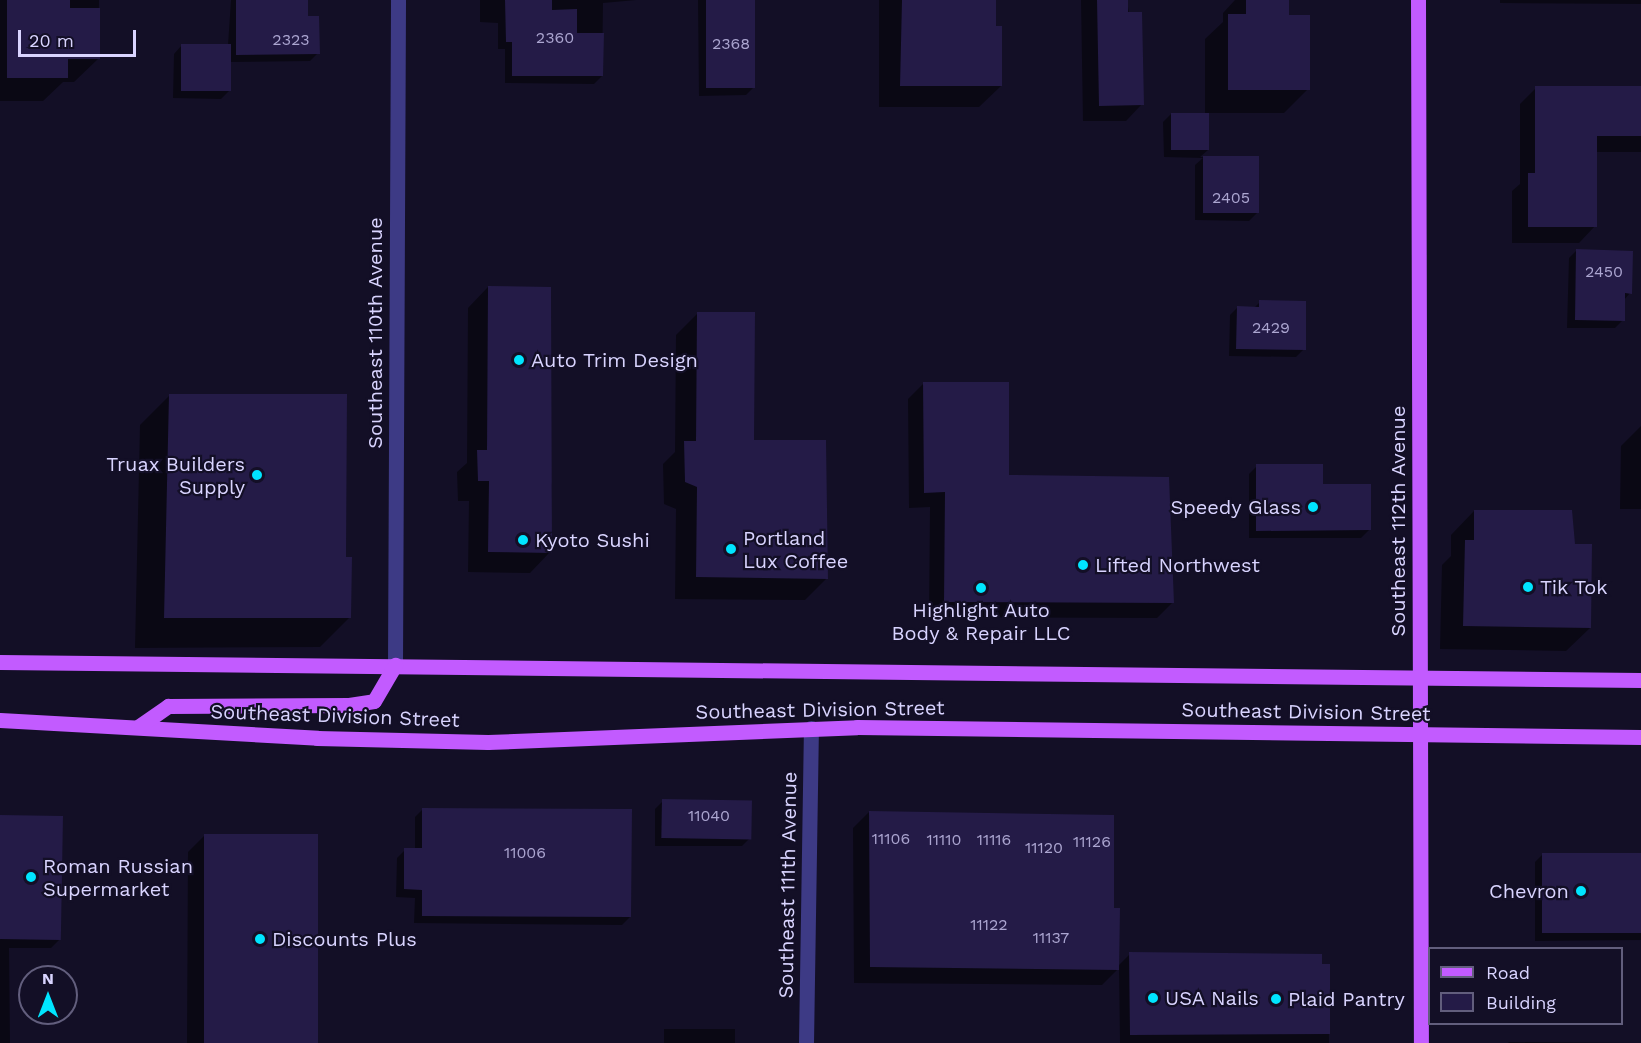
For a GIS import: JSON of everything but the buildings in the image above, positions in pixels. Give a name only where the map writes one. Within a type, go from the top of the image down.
[{"type":"main road","name":"Southeast 112th Avenue","points":[[1418,0],[1420,1043]]},
{"type":"main road","name":"Southeast Division Street","points":[[0,662],[1641,680]]},
{"type":"main road","points":[[138,727],[168,706],[349,705],[374,701],[395,665]]},
{"type":"main road","name":"Southeast Division Street","points":[[0,720],[317,738],[488,742],[812,728],[1641,737]]},
{"type":"street","name":"Southeast 110th Avenue","points":[[395,665],[398,0]]},
{"type":"street","name":"Southeast 111th Avenue","points":[[806,1043],[812,728]]},
{"type":"place","name":"Auto Trim Design","points":[[519,360]]},
{"type":"place","name":"Truax Builders Supply","points":[[257,475]]},
{"type":"place","name":"Speedy Glass","points":[[1313,507]]},
{"type":"place","name":"Kyoto Sushi","points":[[523,540]]},
{"type":"place","name":"Portland Lux Coffee","points":[[731,549]]},
{"type":"place","name":"Lifted Northwest","points":[[1083,565]]},
{"type":"place","name":"Tik Tok","points":[[1528,587]]},
{"type":"place","name":"Highlight Auto Body & Repair LLC","points":[[981,588]]},
{"type":"place","name":"Roman Russian Supermarket","points":[[31,877]]},
{"type":"place","name":"Chevron","points":[[1581,891]]},
{"type":"place","name":"Discounts Plus","points":[[260,939]]},
{"type":"place","name":"USA Nails","points":[[1153,998]]},
{"type":"place","name":"Plaid Pantry","points":[[1276,999]]}]
